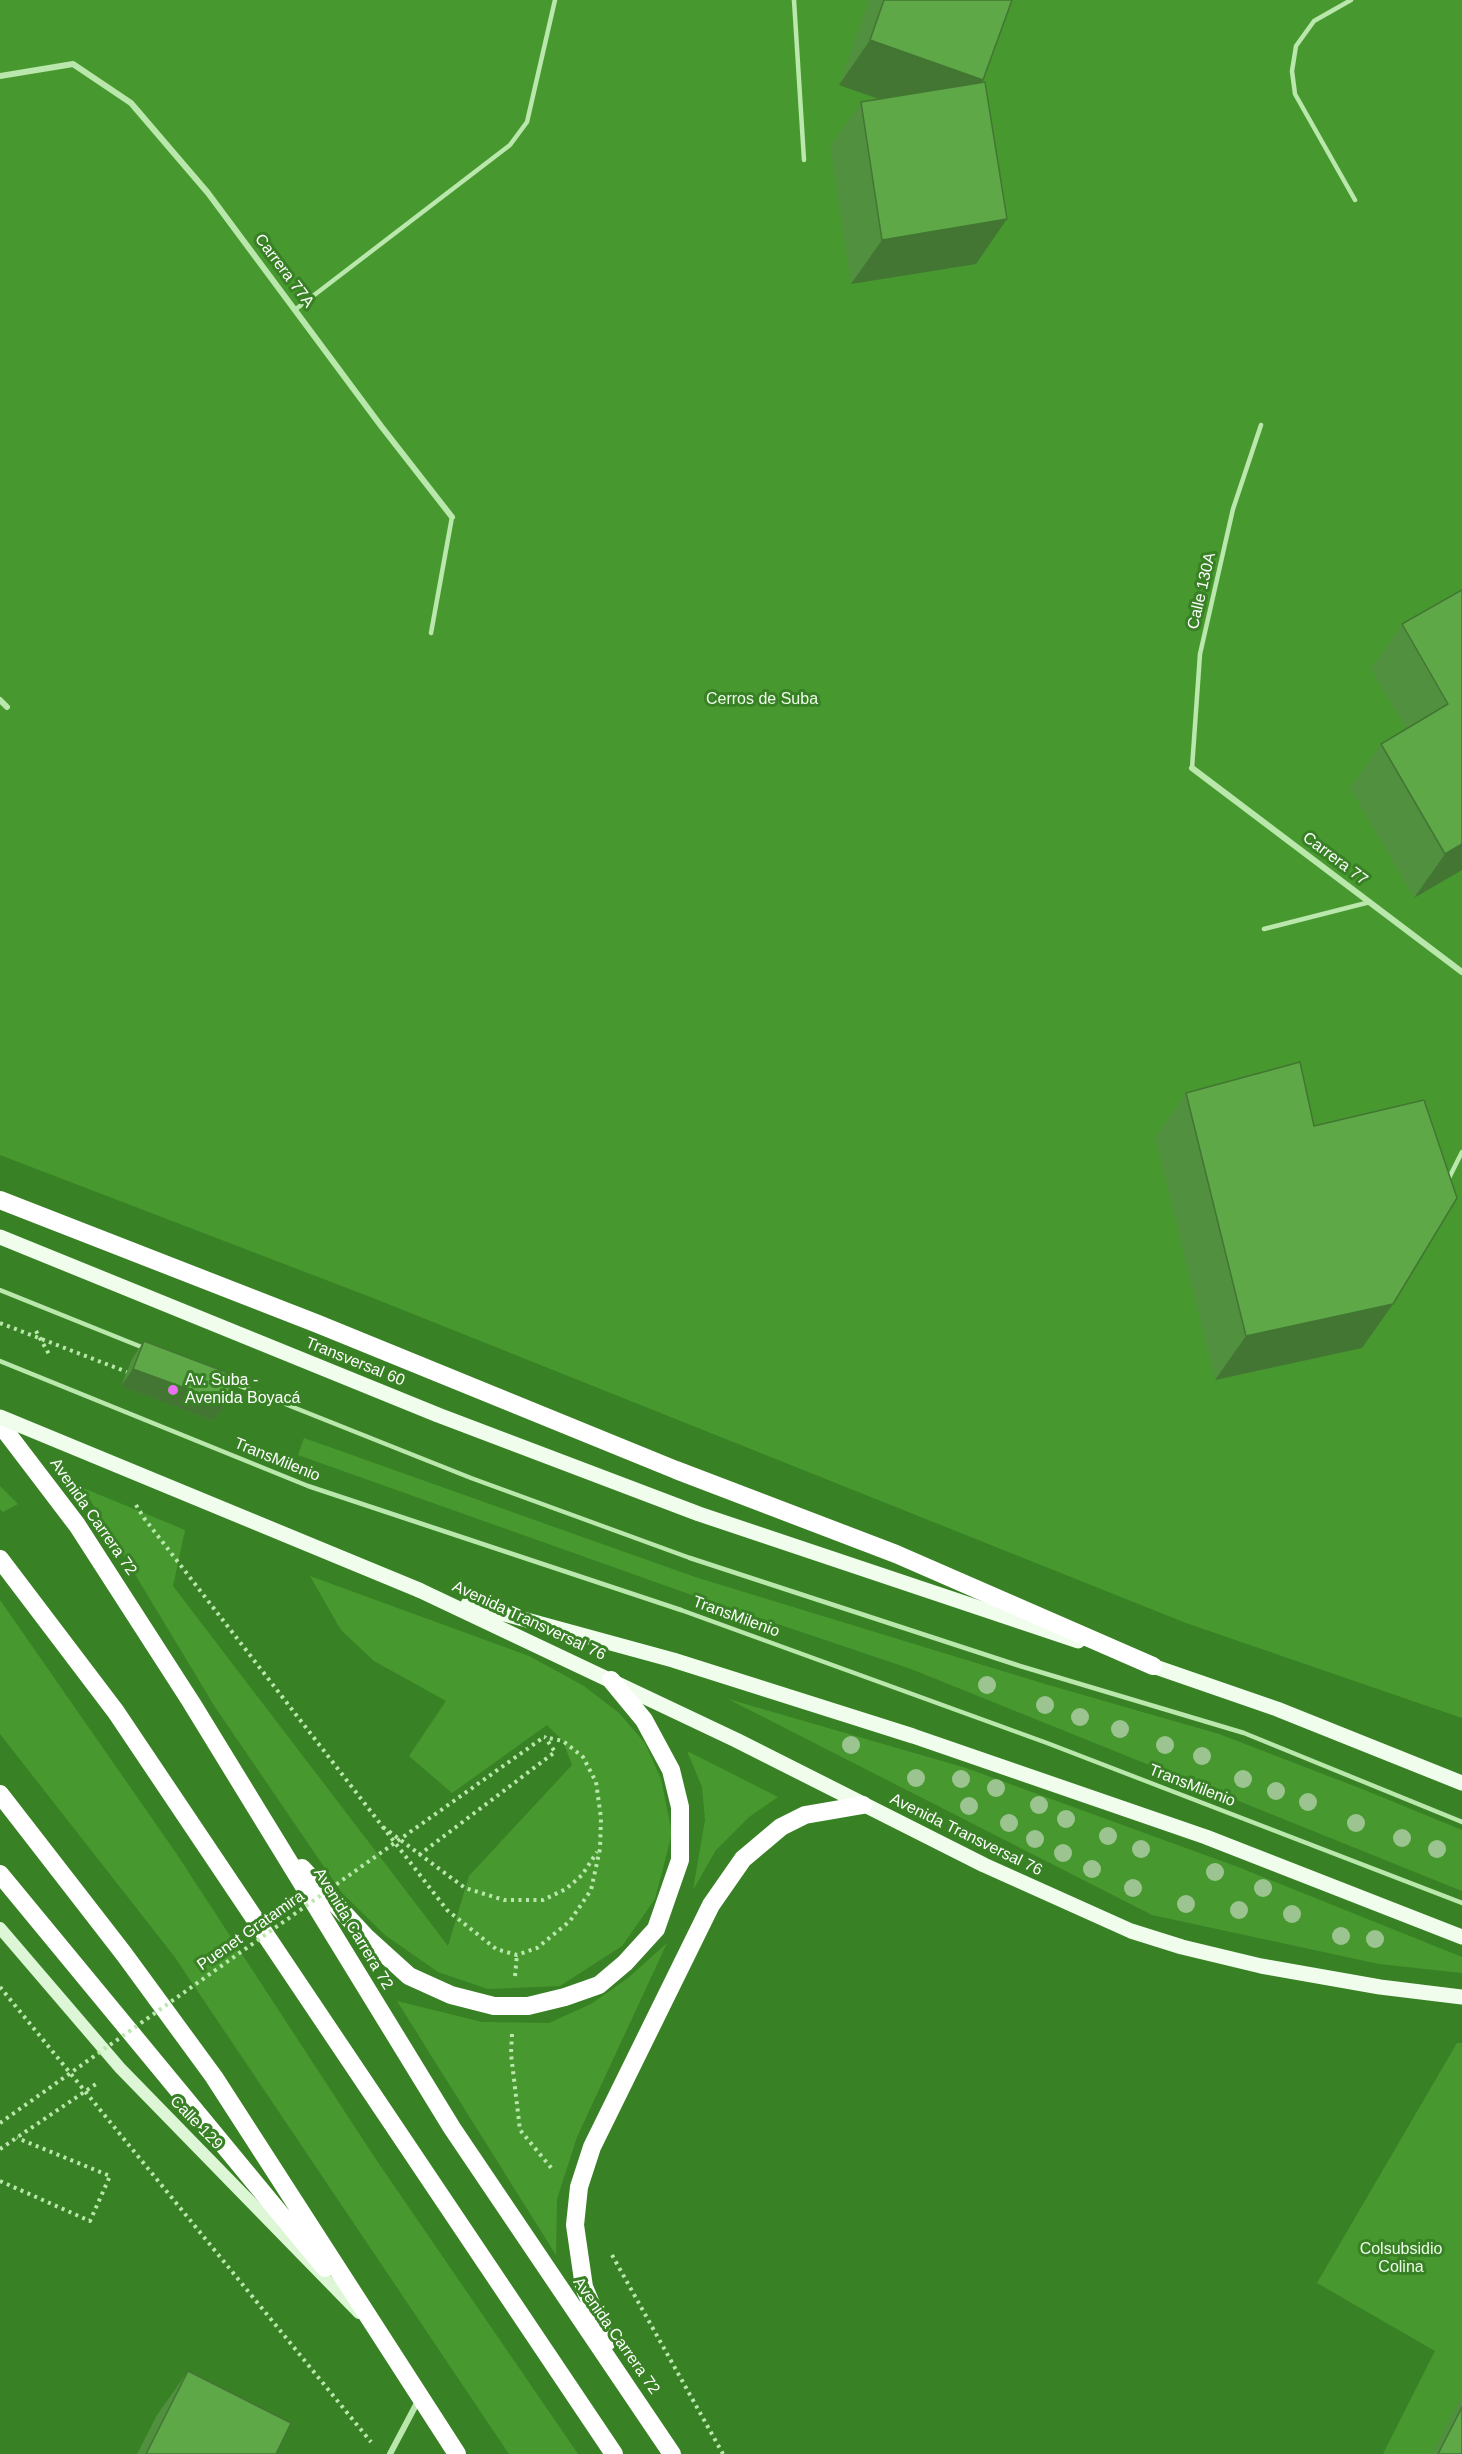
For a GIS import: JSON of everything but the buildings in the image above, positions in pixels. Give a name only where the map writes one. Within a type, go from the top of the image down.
[{"type":"highway","points":[[0,1200],[318,1324],[676,1470],[896,1554],[1153,1666]]},
{"type":"highway","name":"Avenida Carrera 72","points":[[0,1424],[77,1525],[274,1838],[452,2128],[513,2222],[625,2382],[672,2454]]},
{"type":"highway","points":[[0,1559],[116,1712],[614,2454]]},
{"type":"highway","points":[[274,1838],[367,1938],[409,1976],[430,1986],[452,1995],[494,2006],[528,2006],[565,1998],[599,1985],[625,1964],[656,1929],[680,1860],[680,1807],[671,1770],[644,1720],[611,1680]]},
{"type":"highway","points":[[0,1794],[124,1954],[214,2077],[457,2454]]},
{"type":"highway","points":[[625,2382],[591,2306],[577,2251],[574,2225],[579,2187],[592,2147],[711,1905],[743,1859],[781,1827],[805,1815],[863,1805]]},
{"type":"highway","points":[[0,1874],[378,2332]]},
{"type":"main road","name":"Transversal 60","points":[[0,1238],[438,1415],[699,1514],[1153,1666]]},
{"type":"main road","points":[[0,1417],[423,1592]]},
{"type":"main road","name":"Avenida Transversal 76","points":[[423,1592],[611,1680],[1035,1889],[1131,1930],[1182,1947],[1261,1966],[1380,1987],[1462,1997]]},
{"type":"main road","name":"Avenida Transversal 76","points":[[423,1592],[673,1660],[913,1736],[1206,1838],[1462,1937]]},
{"type":"main road","points":[[1153,1666],[1276,1709],[1462,1784]]},
{"type":"main road","name":"Calle 129","points":[[0,1928],[120,2068],[378,2332]]},
{"type":"street","name":"Carrera 77A","points":[[0,76],[73,64],[131,103],[208,193],[381,426],[452,517]]},
{"type":"street","points":[[0,700],[7,707]]},
{"type":"street","name":"Carrera 77","points":[[1192,768],[1462,972]]},
{"type":"street","points":[[390,2454],[420,2398]]},
{"type":"lane","points":[[296,309],[510,145],[527,122],[555,0]]},
{"type":"lane","points":[[794,0],[804,160]]},
{"type":"lane","points":[[1351,0],[1314,21],[1296,46],[1292,71],[1295,94],[1356,200]]},
{"type":"lane","name":"Calle 130A","points":[[1192,768],[1200,654],[1233,509],[1261,425]]},
{"type":"lane","points":[[431,633],[452,517]]},
{"type":"lane","points":[[1264,929],[1370,903]]},
{"type":"lane","points":[[1444,1189],[1462,1152]]},
{"type":"lane","points":[[0,1290],[150,1350]]},
{"type":"lane","name":"TransMilenio","points":[[0,1361],[308,1486],[681,1610],[1047,1743],[1462,1903]]},
{"type":"lane","points":[[224,1380],[471,1478],[690,1558],[1020,1666],[1244,1734],[1462,1822]]},
{"type":"path","points":[[0,1323],[127,1372]]},
{"type":"path","points":[[35,1330],[53,1360]]},
{"type":"path","points":[[135,1502],[144,1518],[447,1910],[496,1949],[517,1955],[537,1948],[570,1921],[591,1890],[600,1849],[600,1818],[596,1782],[583,1757],[563,1741],[544,1737]]},
{"type":"path","points":[[419,1855],[555,1752],[544,1737]]},
{"type":"path","name":"Puenet Gratamira","points":[[0,2123],[544,1737]]},
{"type":"path","points":[[377,1822],[465,1888],[504,1900],[543,1900],[566,1889],[582,1875],[600,1849]]},
{"type":"path","points":[[0,1987],[373,2445]]},
{"type":"path","points":[[511,2054],[520,2130],[552,2169]]},
{"type":"path","points":[[0,2149],[120,2068]]},
{"type":"path","points":[[0,2181],[90,2221],[110,2176],[17,2138]]},
{"type":"path","points":[[607,2247],[723,2454]]},
{"type":"green space","name":"Cerros de Suba","points":[[0,0],[1462,0],[1462,1718],[1186,1623],[373,1298],[0,1155]]},
{"type":"green space","points":[[304,1438],[695,1577],[1045,1684],[1219,1734],[1367,1791],[1462,1830],[1462,1891],[911,1669],[689,1594],[298,1455]]},
{"type":"green space","points":[[0,1486],[18,1504],[3,1512],[0,1509]]},
{"type":"green space","points":[[83,1488],[185,1530],[173,1586],[448,1946],[469,1876],[572,1765],[563,1741],[547,1725],[452,1793],[409,1756],[446,1701],[374,1661],[341,1630],[310,1576],[529,1656],[584,1686],[619,1713],[645,1743],[661,1779],[672,1833],[655,1899],[622,1946],[560,1986],[488,1989],[438,1972],[385,1935],[342,1893],[215,1707]]},
{"type":"green space","points":[[0,1600],[176,1853],[375,2158],[578,2454],[509,2454],[174,1956],[0,1734]]},
{"type":"green space","points":[[728,1699],[966,1768],[1238,1867],[1462,1957],[1462,1973],[1379,1964],[1152,1915]]},
{"type":"green space","points":[[687,1751],[778,1797],[749,1817],[716,1850],[693,1890],[705,1820],[702,1787]]},
{"type":"green space","points":[[667,1943],[577,2137],[557,2199],[556,2255],[397,2001],[482,2022],[549,2023],[591,2004],[628,1978]]},
{"type":"green space","name":"Colsubsidio Colina","points":[[1457,2043],[1462,2043],[1462,2454],[1383,2454],[1435,2351],[1317,2283]]},
{"type":"place","name":"Av. Suba - Avenida Boyacá","points":[[173,1390]]}]
